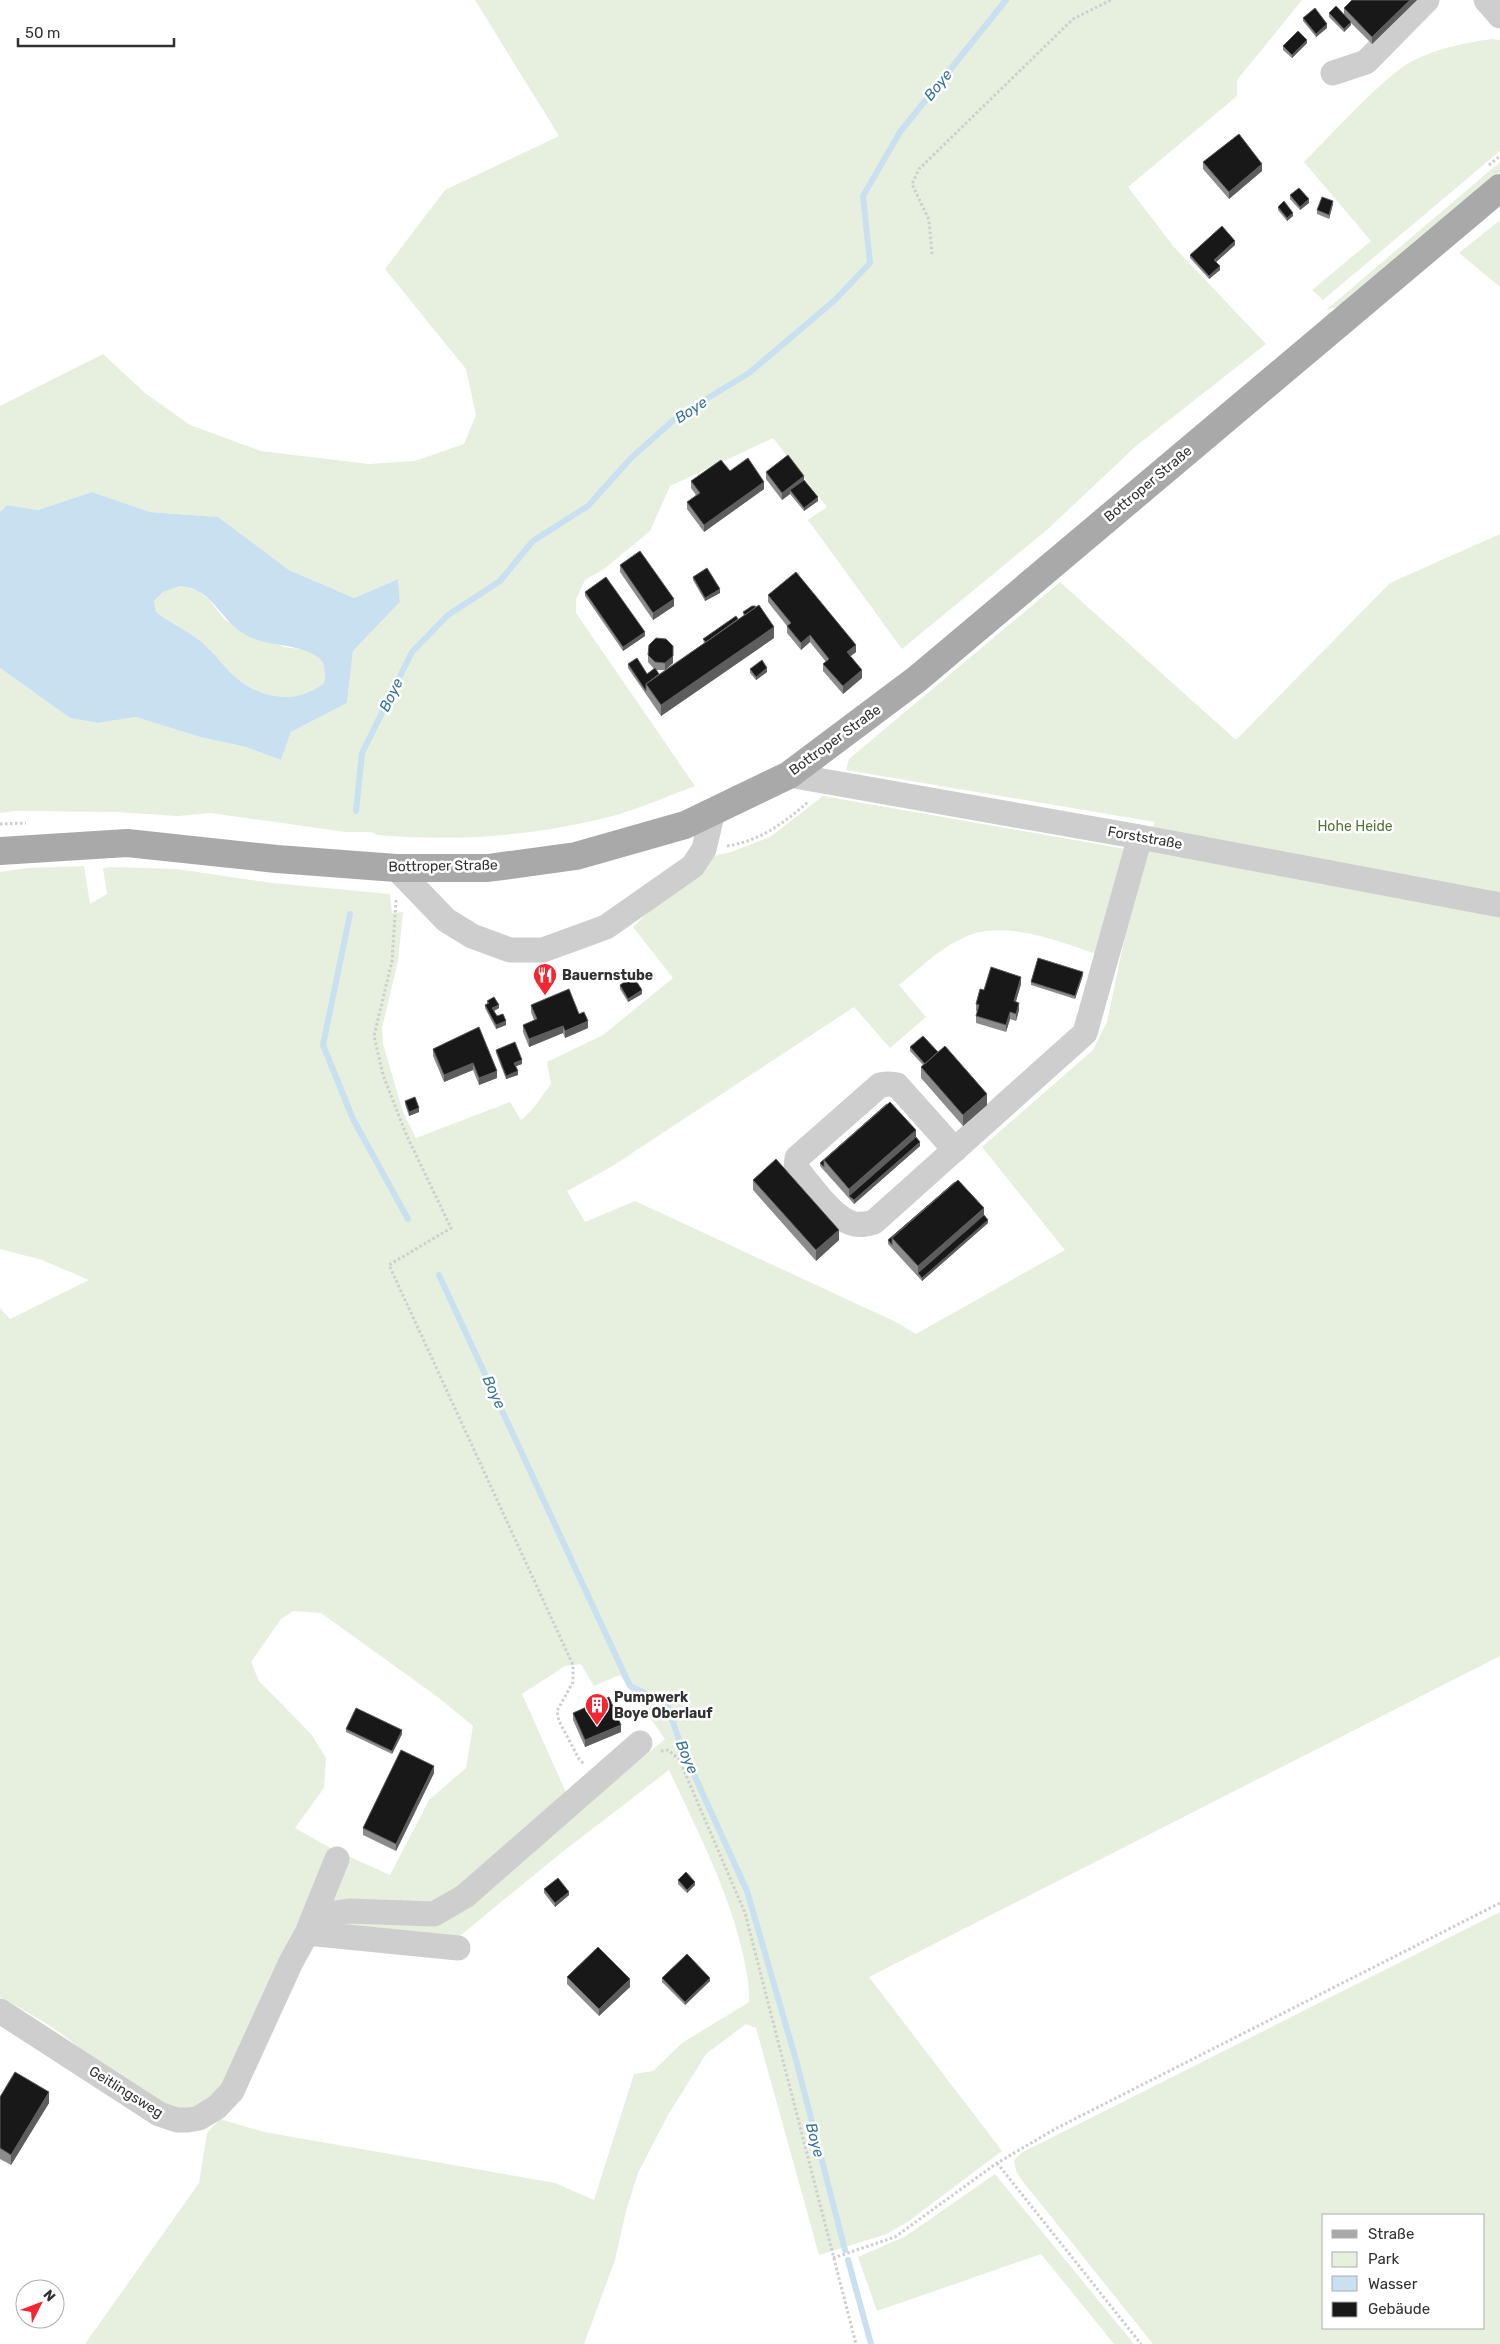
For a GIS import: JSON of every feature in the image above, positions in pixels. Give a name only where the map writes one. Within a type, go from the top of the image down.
[{"type":"main road","name":"Bottroper Straße","points":[[0,851],[127,843],[276,859],[396,868],[488,868],[576,856],[685,825],[788,775],[917,679],[1492,178]]},
{"type":"street","points":[[1333,74],[1366,62],[1427,0]]},
{"type":"street","points":[[1486,0],[1500,16]]},
{"type":"street","name":"Forststraße","points":[[788,775],[1140,837],[1500,905]]},
{"type":"street","points":[[396,868],[446,920],[472,936],[510,950],[543,950],[606,926],[693,866],[704,849],[713,811]]},
{"type":"street","points":[[955,1150],[897,1085],[888,1084],[880,1086],[798,1158],[796,1168],[838,1216],[852,1224],[862,1225],[874,1222],[955,1150],[1085,1033],[1140,837]]},
{"type":"street","points":[[311,1924],[349,1911],[434,1914],[465,1896],[598,1779],[648,1748]]},
{"type":"street","name":"Geitlingsweg","points":[[0,2011],[159,2114],[168,2118],[188,2120],[208,2114],[232,2091],[291,1962],[311,1924],[337,1859]]},
{"type":"street","points":[[311,1924],[458,1948]]},
{"type":"path","points":[[932,254],[929,220],[912,184],[919,169],[1073,19],[1111,0]]},
{"type":"path","points":[[1492,178],[1500,156]]},
{"type":"path","points":[[0,824],[29,823]]},
{"type":"path","points":[[396,899],[392,962],[374,1036],[383,1075],[406,1134],[451,1228],[390,1265],[573,1665],[573,1682],[556,1711],[559,1721],[579,1759],[598,1779]]},
{"type":"path","points":[[648,1748],[668,1750],[679,1759],[745,1913],[856,2344]]},
{"type":"path","points":[[833,2258],[895,2237],[996,2163],[1055,2129],[1500,1903]]},
{"type":"path","points":[[996,2163],[1141,2344]]},
{"type":"green space","points":[[475,0],[1302,0],[1237,80],[1237,96],[1128,187],[1173,246],[1266,344],[1136,446],[1048,529],[902,649],[808,520],[827,507],[773,438],[670,486],[650,531],[604,569],[585,580],[576,599],[576,613],[695,786],[648,804],[620,814],[559,828],[499,835],[439,838],[377,835],[371,832],[345,832],[211,813],[178,816],[116,812],[15,811],[0,813],[0,668],[70,718],[98,723],[136,717],[200,737],[246,747],[281,760],[291,732],[347,703],[353,651],[400,602],[398,579],[354,598],[289,570],[218,517],[150,512],[92,492],[38,510],[7,505],[0,512],[0,406],[103,354],[145,393],[190,425],[261,451],[369,464],[415,461],[464,444],[476,415],[466,369],[385,269],[445,190],[559,136]]},
{"type":"green space","points":[[1492,39],[1500,40],[1500,151],[1323,300],[1312,290],[1371,241],[1304,162],[1365,99],[1404,66],[1423,56],[1446,48]]},
{"type":"green space","points":[[1500,162],[1500,172],[1340,306],[1326,310]]},
{"type":"green space","points":[[1500,220],[1500,287],[1459,253]]},
{"type":"green space","name":"Hohe Heide","points":[[1500,534],[1500,1656],[869,1977],[1002,2151],[909,2221],[887,2234],[819,2255],[756,2028],[746,2024],[706,2054],[668,2115],[638,2173],[626,2211],[615,2260],[584,2344],[85,2344],[199,2183],[207,2133],[220,2119],[264,2132],[555,2183],[594,2200],[634,2074],[653,2071],[682,2043],[749,2002],[749,1990],[743,1954],[729,1906],[701,1837],[669,1770],[561,1853],[455,1940],[339,1929],[343,1923],[429,1918],[584,1807],[665,1739],[620,1675],[594,1686],[581,1664],[565,1666],[522,1694],[569,1799],[446,1902],[325,1906],[348,1856],[390,1875],[429,1800],[466,1768],[473,1726],[439,1698],[321,1613],[293,1611],[281,1619],[251,1662],[259,1681],[311,1734],[326,1758],[324,1788],[295,1828],[334,1850],[227,2076],[214,2095],[206,2103],[196,2108],[179,2108],[161,2103],[123,2081],[56,2030],[0,1997],[0,1308],[10,1319],[89,1280],[42,1260],[0,1249],[0,872],[27,868],[84,866],[90,904],[107,894],[103,868],[112,867],[177,869],[272,883],[390,894],[392,913],[403,912],[398,961],[382,1028],[383,1044],[403,1112],[416,1138],[510,1102],[521,1120],[534,1107],[551,1084],[547,1062],[603,1035],[673,978],[633,927],[704,858],[731,852],[770,837],[823,796],[1143,852],[1155,822],[846,770],[849,759],[1060,582],[1236,740],[1390,583]],"holes":[[[1130,912],[1107,1022],[1093,1050],[982,1147],[1065,1250],[916,1334],[898,1323],[635,1201],[585,1222],[567,1191],[611,1167],[854,1007],[890,1048],[926,1017],[899,985],[930,959],[965,937],[997,930],[1014,931],[1048,938],[1096,954]]]},
{"type":"green space","points":[[180,586],[197,590],[209,600],[225,620],[284,647],[308,650],[321,659],[325,669],[324,683],[314,690],[293,697],[271,695],[249,687],[230,672],[201,642],[156,612],[154,601],[163,592]]},
{"type":"green space","points":[[1500,1912],[1500,2344],[1153,2344],[1021,2179],[1016,2171],[1014,2160],[1021,2153]]},
{"type":"green space","points":[[995,2174],[1134,2344],[1114,2344],[1041,2254],[877,2311],[858,2257],[906,2236]]},
{"type":"water","points":[[92,492],[150,512],[218,517],[289,570],[354,598],[398,579],[400,602],[353,651],[347,703],[291,732],[281,760],[246,747],[200,737],[136,717],[98,723],[70,718],[0,668],[0,512],[7,505],[38,510]],"holes":[[[180,586],[191,588],[205,596],[233,625],[246,635],[264,642],[294,647],[312,653],[321,660],[324,666],[324,683],[314,690],[293,697],[270,695],[249,687],[230,672],[201,642],[156,612],[154,601],[163,592]]]},
{"type":"building","points":[[1352,0],[1410,0],[1372,37],[1344,8]]},
{"type":"building","points":[[1336,6],[1351,22],[1344,29],[1329,13]]},
{"type":"building","points":[[1315,8],[1327,24],[1316,34],[1303,18]]},
{"type":"building","points":[[1298,31],[1307,40],[1292,55],[1283,46]]},
{"type":"building","points":[[1239,134],[1262,164],[1229,192],[1203,162]]},
{"type":"building","points":[[1299,188],[1309,199],[1300,207],[1290,195]]},
{"type":"building","points":[[1322,197],[1333,201],[1329,215],[1317,210]]},
{"type":"building","points":[[1284,201],[1293,213],[1287,218],[1278,207]]},
{"type":"building","points":[[1222,226],[1235,241],[1214,260],[1220,266],[1209,276],[1190,255]]},
{"type":"building","points":[[788,455],[804,476],[782,493],[766,472]]},
{"type":"building","points":[[748,458],[764,482],[704,525],[687,502],[700,493],[691,481],[721,460],[730,471]]},
{"type":"building","points":[[804,480],[818,497],[804,508],[790,490]]},
{"type":"building","points":[[640,551],[674,599],[653,613],[620,565]]},
{"type":"building","points":[[707,568],[720,589],[705,598],[693,577]]},
{"type":"building","points":[[796,572],[856,645],[847,652],[862,670],[843,686],[823,664],[829,659],[810,635],[801,643],[787,626],[791,623],[768,595]]},
{"type":"building","points":[[606,577],[645,632],[623,647],[585,592]]},
{"type":"building","points":[[759,605],[774,627],[661,705],[646,684]]},
{"type":"building","points":[[752,606],[756,607],[745,615],[743,612]]},
{"type":"building","points":[[736,616],[738,619],[706,642],[703,639]]},
{"type":"building","points":[[656,638],[666,639],[673,646],[673,656],[665,663],[655,662],[648,655],[649,645]]},
{"type":"building","points":[[637,658],[647,674],[655,668],[659,674],[646,684],[646,691],[628,664]]},
{"type":"building","points":[[762,660],[767,668],[756,677],[750,669]]},
{"type":"building","points":[[1038,958],[1083,972],[1075,996],[1031,982]]},
{"type":"building","points":[[991,967],[1021,977],[1014,1001],[1019,1003],[1016,1014],[1010,1012],[1006,1025],[976,1016],[979,1005],[976,1004],[980,989],[984,990]]},
{"type":"building","points":[[633,976],[642,990],[628,999],[620,985]]},
{"type":"building","points":[[569,989],[579,1014],[584,1012],[588,1021],[565,1031],[563,1026],[529,1039],[523,1025],[537,1019],[531,1005]]},
{"type":"building","points":[[494,997],[499,1005],[492,1008],[497,1016],[503,1014],[506,1021],[496,1025],[485,1005],[489,1003],[487,1001]]},
{"type":"building","points":[[479,1027],[497,1071],[479,1078],[473,1063],[444,1075],[433,1049]]},
{"type":"building","points":[[923,1036],[938,1052],[925,1064],[910,1047]]},
{"type":"building","points":[[515,1042],[522,1060],[514,1063],[518,1071],[506,1076],[496,1050]]},
{"type":"building","points":[[945,1046],[987,1094],[963,1115],[921,1067]]},
{"type":"building","points":[[415,1097],[419,1108],[409,1112],[405,1101]]},
{"type":"building","points":[[890,1102],[916,1130],[849,1189],[824,1160]]},
{"type":"building","points":[[887,1104],[824,1160],[824,1167],[820,1163]]},
{"type":"building","points":[[916,1137],[920,1142],[854,1200],[849,1196]]},
{"type":"building","points":[[776,1159],[839,1230],[816,1250],[753,1180]]},
{"type":"building","points":[[958,1180],[984,1208],[918,1266],[892,1238]]},
{"type":"building","points":[[955,1182],[892,1238],[892,1245],[888,1240]]},
{"type":"building","points":[[984,1215],[988,1220],[922,1278],[918,1273]]},
{"type":"building","name":"Pumpwerk Boye Oberlauf","points":[[609,1697],[621,1725],[585,1740],[573,1713]]},
{"type":"building","points":[[356,1708],[402,1730],[392,1751],[346,1729]]},
{"type":"building","points":[[401,1750],[434,1766],[396,1844],[363,1828]]},
{"type":"building","points":[[686,1872],[695,1882],[687,1890],[678,1880]]},
{"type":"building","points":[[558,1878],[569,1892],[555,1903],[544,1889]]},
{"type":"building","points":[[598,1947],[630,1979],[599,2009],[567,1977]]},
{"type":"building","points":[[687,1954],[710,1978],[685,2002],[662,1978]]},
{"type":"building","points":[[15,2072],[49,2092],[11,2155],[0,2148],[0,2097]]},
{"type":"waterway","name":"Boye","points":[[356,811],[362,753],[412,652],[448,615],[500,581],[533,541],[588,506],[631,458],[677,417],[749,373],[835,300],[870,263],[863,196],[900,132],[1006,0]]},
{"type":"waterway","name":"Boye","points":[[350,914],[323,1045],[353,1119],[408,1219]]},
{"type":"waterway","name":"Boye","points":[[439,1275],[630,1686],[662,1701],[668,1707],[681,1746],[747,1891],[796,2060],[845,2250]]},
{"type":"waterway","name":"Boye","points":[[848,2260],[871,2344]]},
{"type":"place","name":"Bauernstube","points":[[545,996]]},
{"type":"place","name":"Pumpwerk Boye Oberlauf","points":[[597,1726]]}]
